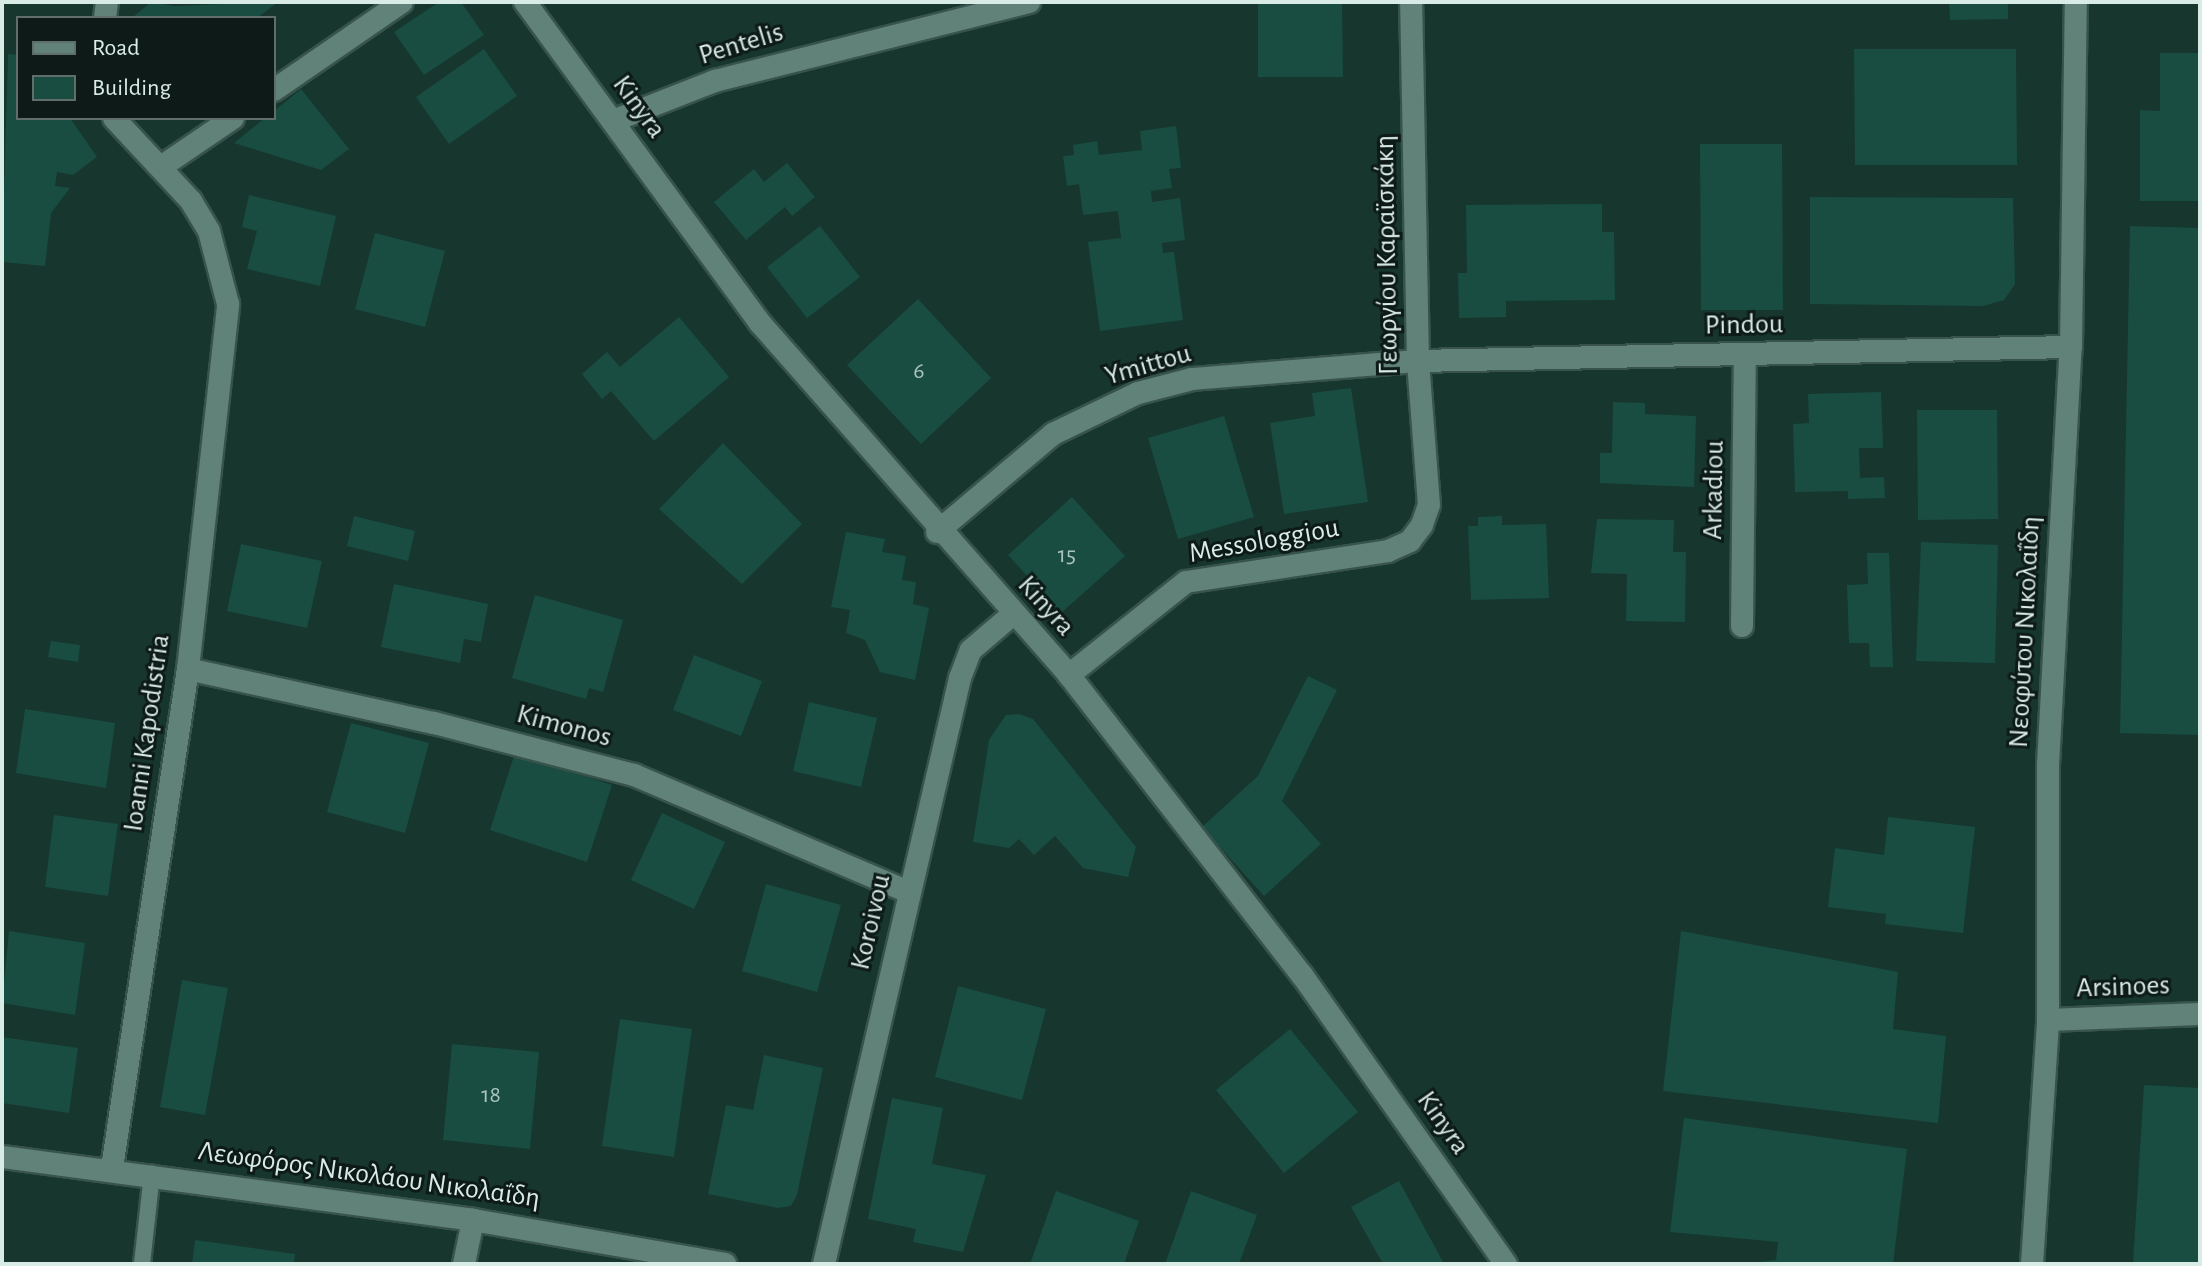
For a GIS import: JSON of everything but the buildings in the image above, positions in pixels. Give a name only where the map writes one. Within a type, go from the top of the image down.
[{"type":"street","points":[[276,89],[402,2]]},
{"type":"street","name":"Kinyra","points":[[525,2],[760,323],[937,532],[1069,675],[1302,975],[1506,1264]]},
{"type":"street","name":"Pentelis","points":[[613,121],[715,81],[1029,2]]},
{"type":"street","name":"Γεωργίου Καραϊσκάκη","points":[[1411,2],[1418,361],[1429,505]]},
{"type":"street","name":"Νεοφύτου Νικολαΐδη","points":[[2032,1264],[2048,1020],[2048,765],[2071,347],[2076,2]]},
{"type":"street","points":[[116,120],[161,167],[230,120]]},
{"type":"street","name":"Ioanni Kapodistria","points":[[112,1168],[188,669],[228,304],[209,231],[161,167]]},
{"type":"street","name":"Pindou","points":[[1418,361],[2071,347]]},
{"type":"street","name":"Arkadiou","points":[[1742,626],[1745,355]]},
{"type":"street","name":"Ymittou","points":[[937,532],[1053,434],[1138,393],[1192,379],[1418,361]]},
{"type":"street","name":"Messologgiou","points":[[1069,675],[1186,582],[1388,551],[1410,541],[1429,505]]},
{"type":"street","name":"Koroivou","points":[[824,1264],[960,678],[971,650],[1013,614]]},
{"type":"street","name":"Kimonos","points":[[188,669],[434,723],[634,775],[908,892]]},
{"type":"street","name":"Arsinoes","points":[[2048,1020],[2200,1014]]},
{"type":"street","name":"Λεωφόρος Νικολάου Νικολαΐδη","points":[[2,1157],[112,1168],[473,1220],[642,1255],[725,1264]]},
{"type":"street","points":[[464,1264],[473,1220]]},
{"type":"lane","points":[[142,1264],[152,1174]]}]
